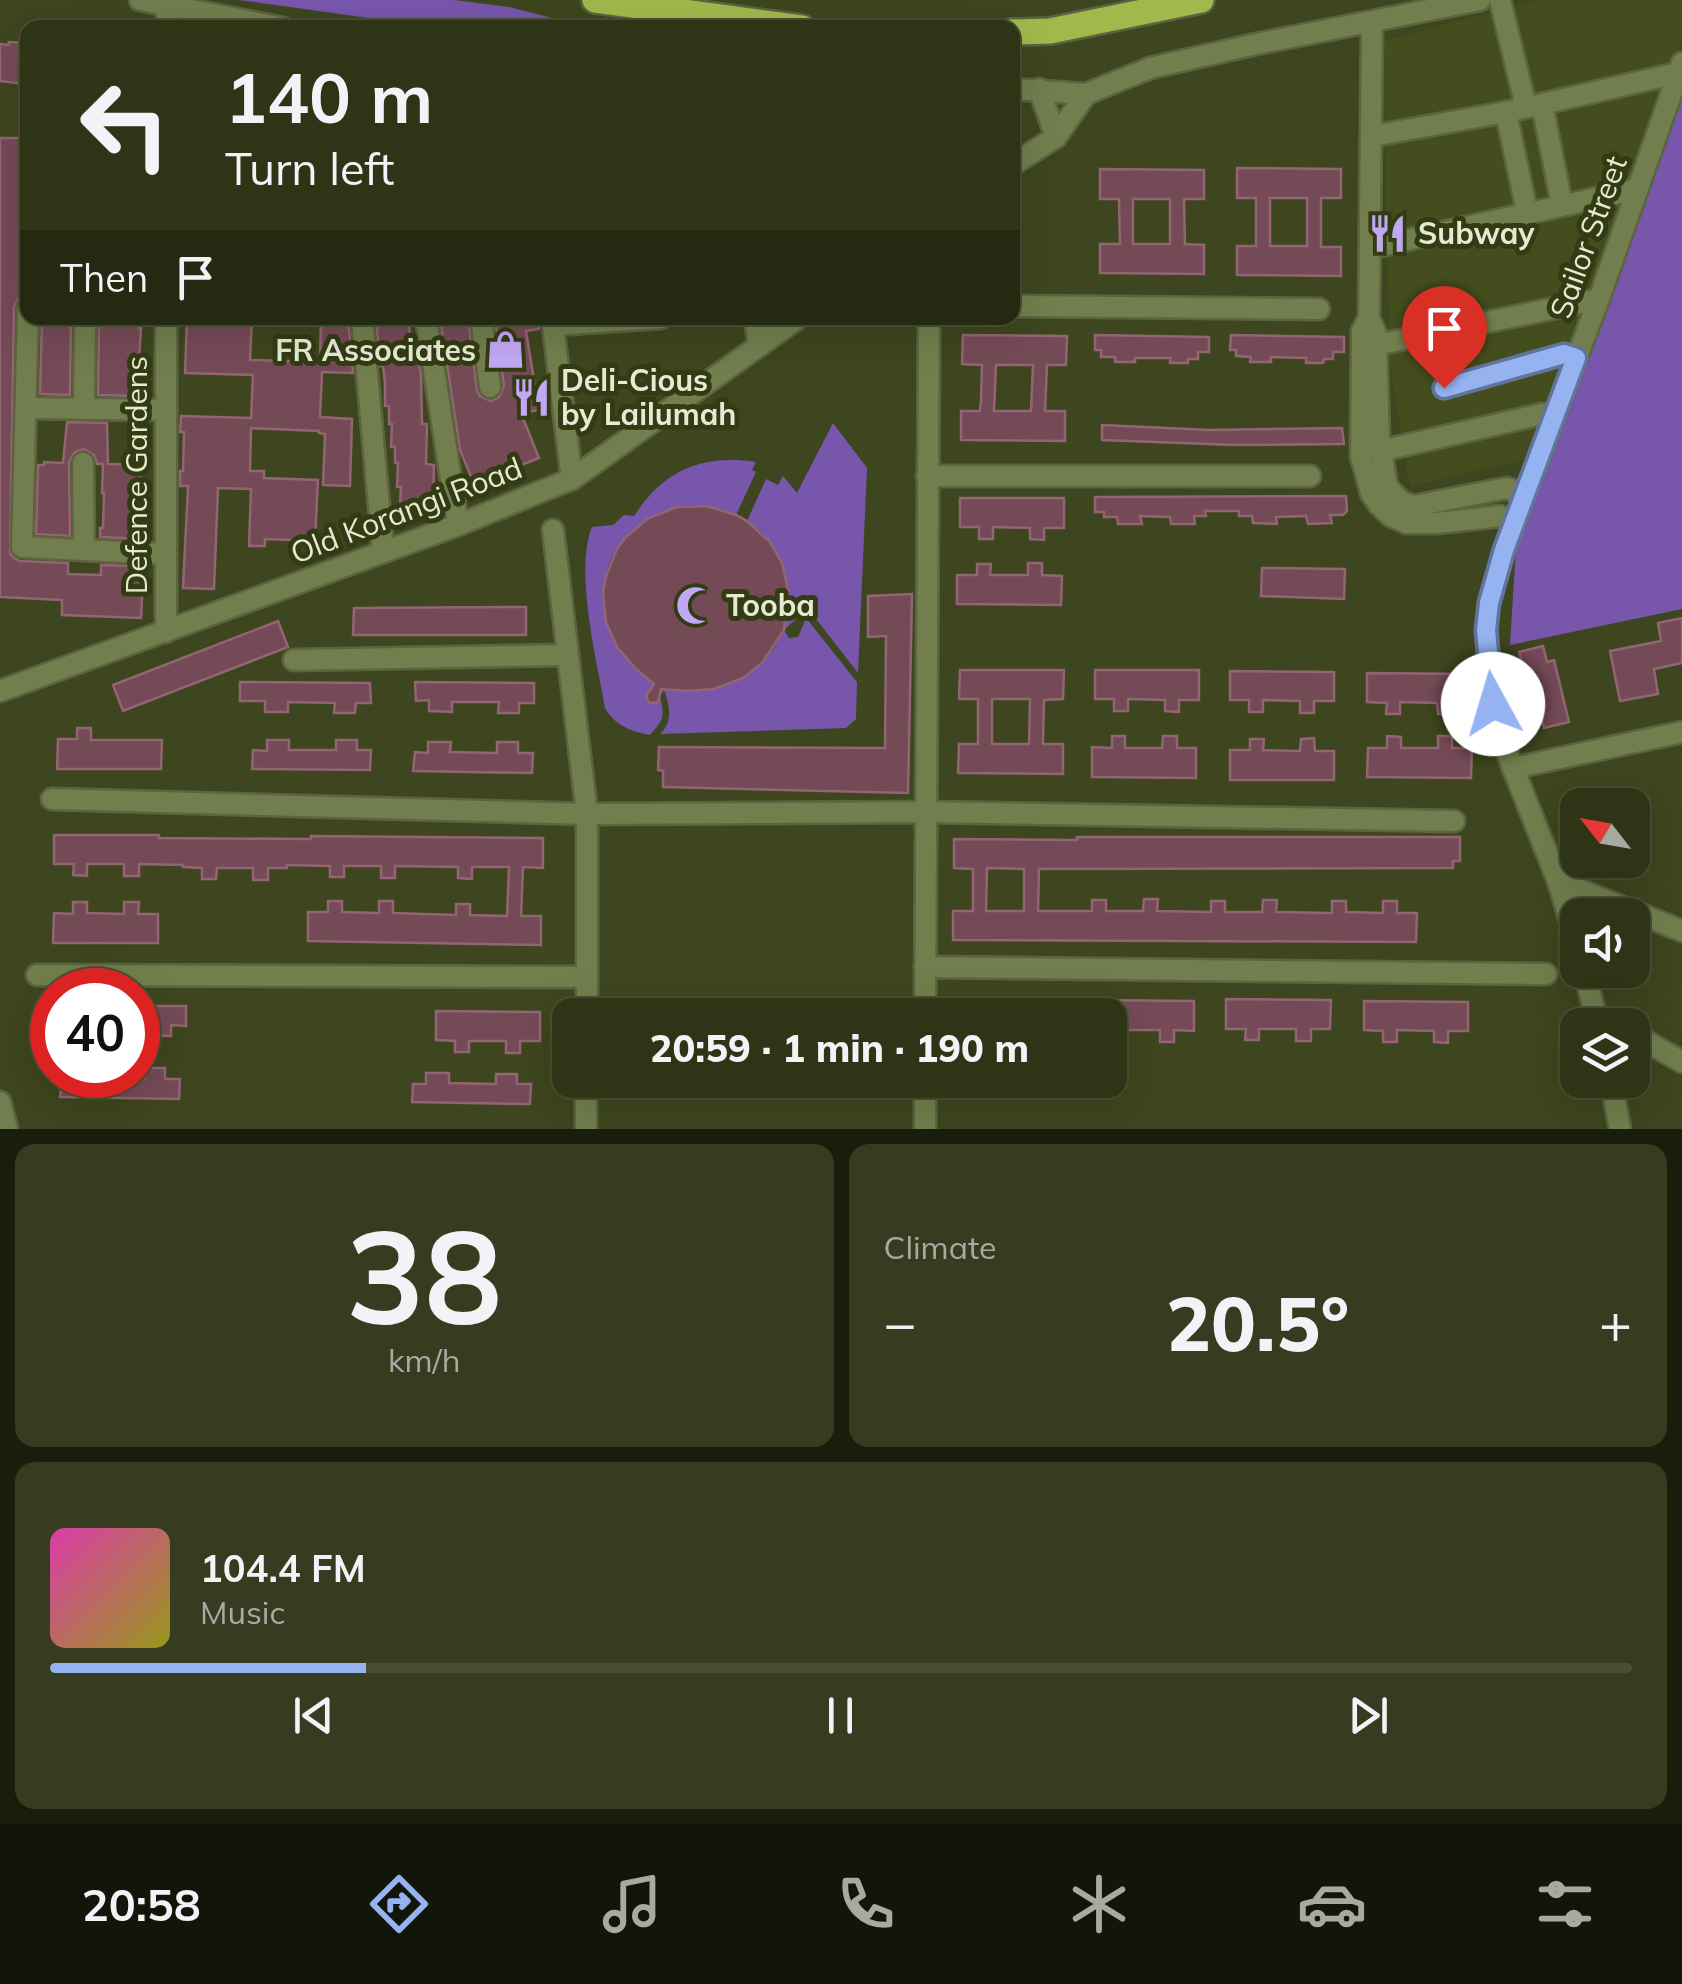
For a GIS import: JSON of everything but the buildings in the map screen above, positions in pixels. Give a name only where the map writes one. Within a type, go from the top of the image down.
[{"type":"main road","points":[[1020,32],[1050,31],[1201,0]]},
{"type":"main road","points":[[608,2],[642,20]]},
{"type":"main road","points":[[608,2],[742,20]]},
{"type":"street","points":[[140,0],[167,11],[228,20]]},
{"type":"street","points":[[1020,89],[1086,94],[1150,68],[1480,0]]},
{"type":"street","points":[[1500,0],[1525,108],[1562,205]]},
{"type":"street","points":[[1372,23],[1371,248],[1369,318],[1362,332],[1361,456],[1371,493],[1391,516],[1407,523],[1500,516],[1515,522]]},
{"type":"street","points":[[1372,136],[1525,108],[1680,68]]},
{"type":"street","name":"Sailor Street","points":[[1563,898],[1500,735],[1486,630],[1489,603],[1524,495],[1680,68]]},
{"type":"street","points":[[1039,89],[1056,137]]},
{"type":"street","points":[[1020,161],[1056,137],[1086,94]]},
{"type":"street","points":[[1525,108],[1527,212]]},
{"type":"street","points":[[1371,248],[1638,189]]},
{"type":"street","points":[[1376,344],[1598,299]]},
{"type":"street","points":[[1020,306],[1318,309]]},
{"type":"street","points":[[1369,318],[1376,334],[1380,451],[1387,487],[1402,502],[1414,506],[1508,488],[1524,495]]},
{"type":"street","points":[[28,325],[22,548],[166,554]]},
{"type":"street","points":[[84,408],[85,325]]},
{"type":"street","name":"Defence Gardens","points":[[166,325],[166,632]]},
{"type":"street","points":[[363,325],[384,551]]},
{"type":"street","points":[[427,325],[458,525]]},
{"type":"street","points":[[482,325],[490,387]]},
{"type":"street","points":[[553,325],[572,479]]},
{"type":"street","points":[[757,325],[759,346]]},
{"type":"street","name":"Old Korangi Road","points":[[0,691],[458,525],[572,479],[788,325]]},
{"type":"street","points":[[925,998],[929,325]]},
{"type":"street","points":[[1444,388],[1564,354],[1576,358]]},
{"type":"street","points":[[26,408],[166,410]]},
{"type":"street","points":[[1380,451],[1542,414],[1553,418]]},
{"type":"street","points":[[84,463],[84,550]]},
{"type":"street","points":[[927,476],[1310,476]]},
{"type":"street","points":[[553,530],[587,814],[587,998]]},
{"type":"street","points":[[294,660],[568,654]]},
{"type":"street","points":[[1513,768],[1682,732]]},
{"type":"street","points":[[52,798],[587,814],[926,812],[1454,821]]},
{"type":"street","points":[[1558,881],[1682,931]]},
{"type":"street","points":[[925,967],[1546,974]]},
{"type":"street","points":[[160,976],[588,977]]},
{"type":"street","points":[[1650,1043],[1682,1062]]},
{"type":"street","points":[[586,1098],[586,1129]]},
{"type":"street","points":[[925,1098],[925,1129]]},
{"type":"street","points":[[1615,1098],[1620,1129]]},
{"type":"street","points":[[0,1102],[7,1129]]},
{"type":"shaded area","points":[[239,0],[454,0],[509,7],[560,20],[383,20]]},
{"type":"shaded area","points":[[1536,0],[1682,0],[1682,39],[1530,458],[1410,487],[1390,365],[1383,41]]},
{"type":"shaded area","points":[[1682,90],[1682,609],[1510,645],[1516,548]]},
{"type":"shaded area","points":[[833,423],[867,468],[858,673],[813,615],[812,605],[804,604],[784,630],[789,638],[798,637],[806,618],[857,682],[856,719],[846,728],[660,734],[669,714],[664,690],[660,697],[662,718],[650,735],[619,723],[605,708],[589,616],[585,567],[592,527],[613,525],[624,515],[634,516],[658,487],[686,469],[718,461],[756,462],[752,470],[756,472],[736,515],[698,505],[673,508],[624,540],[614,554],[604,584],[611,632],[628,660],[648,680],[682,691],[736,680],[768,656],[786,620],[788,600],[776,552],[747,521],[766,479],[778,485],[783,476],[797,493]]},
{"type":"place","name":"Subway","points":[[1388,233]]},
{"type":"place","name":"FR Associates","points":[[506,350]]},
{"type":"place","name":"Deli-Cious by Lailumah","points":[[531,397]]},
{"type":"place","name":"Tooba","points":[[696,605]]},
{"type":"route","points":[[1444,388],[1564,354],[1576,358],[1504,550],[1489,603],[1486,630],[1493,704]]}]
